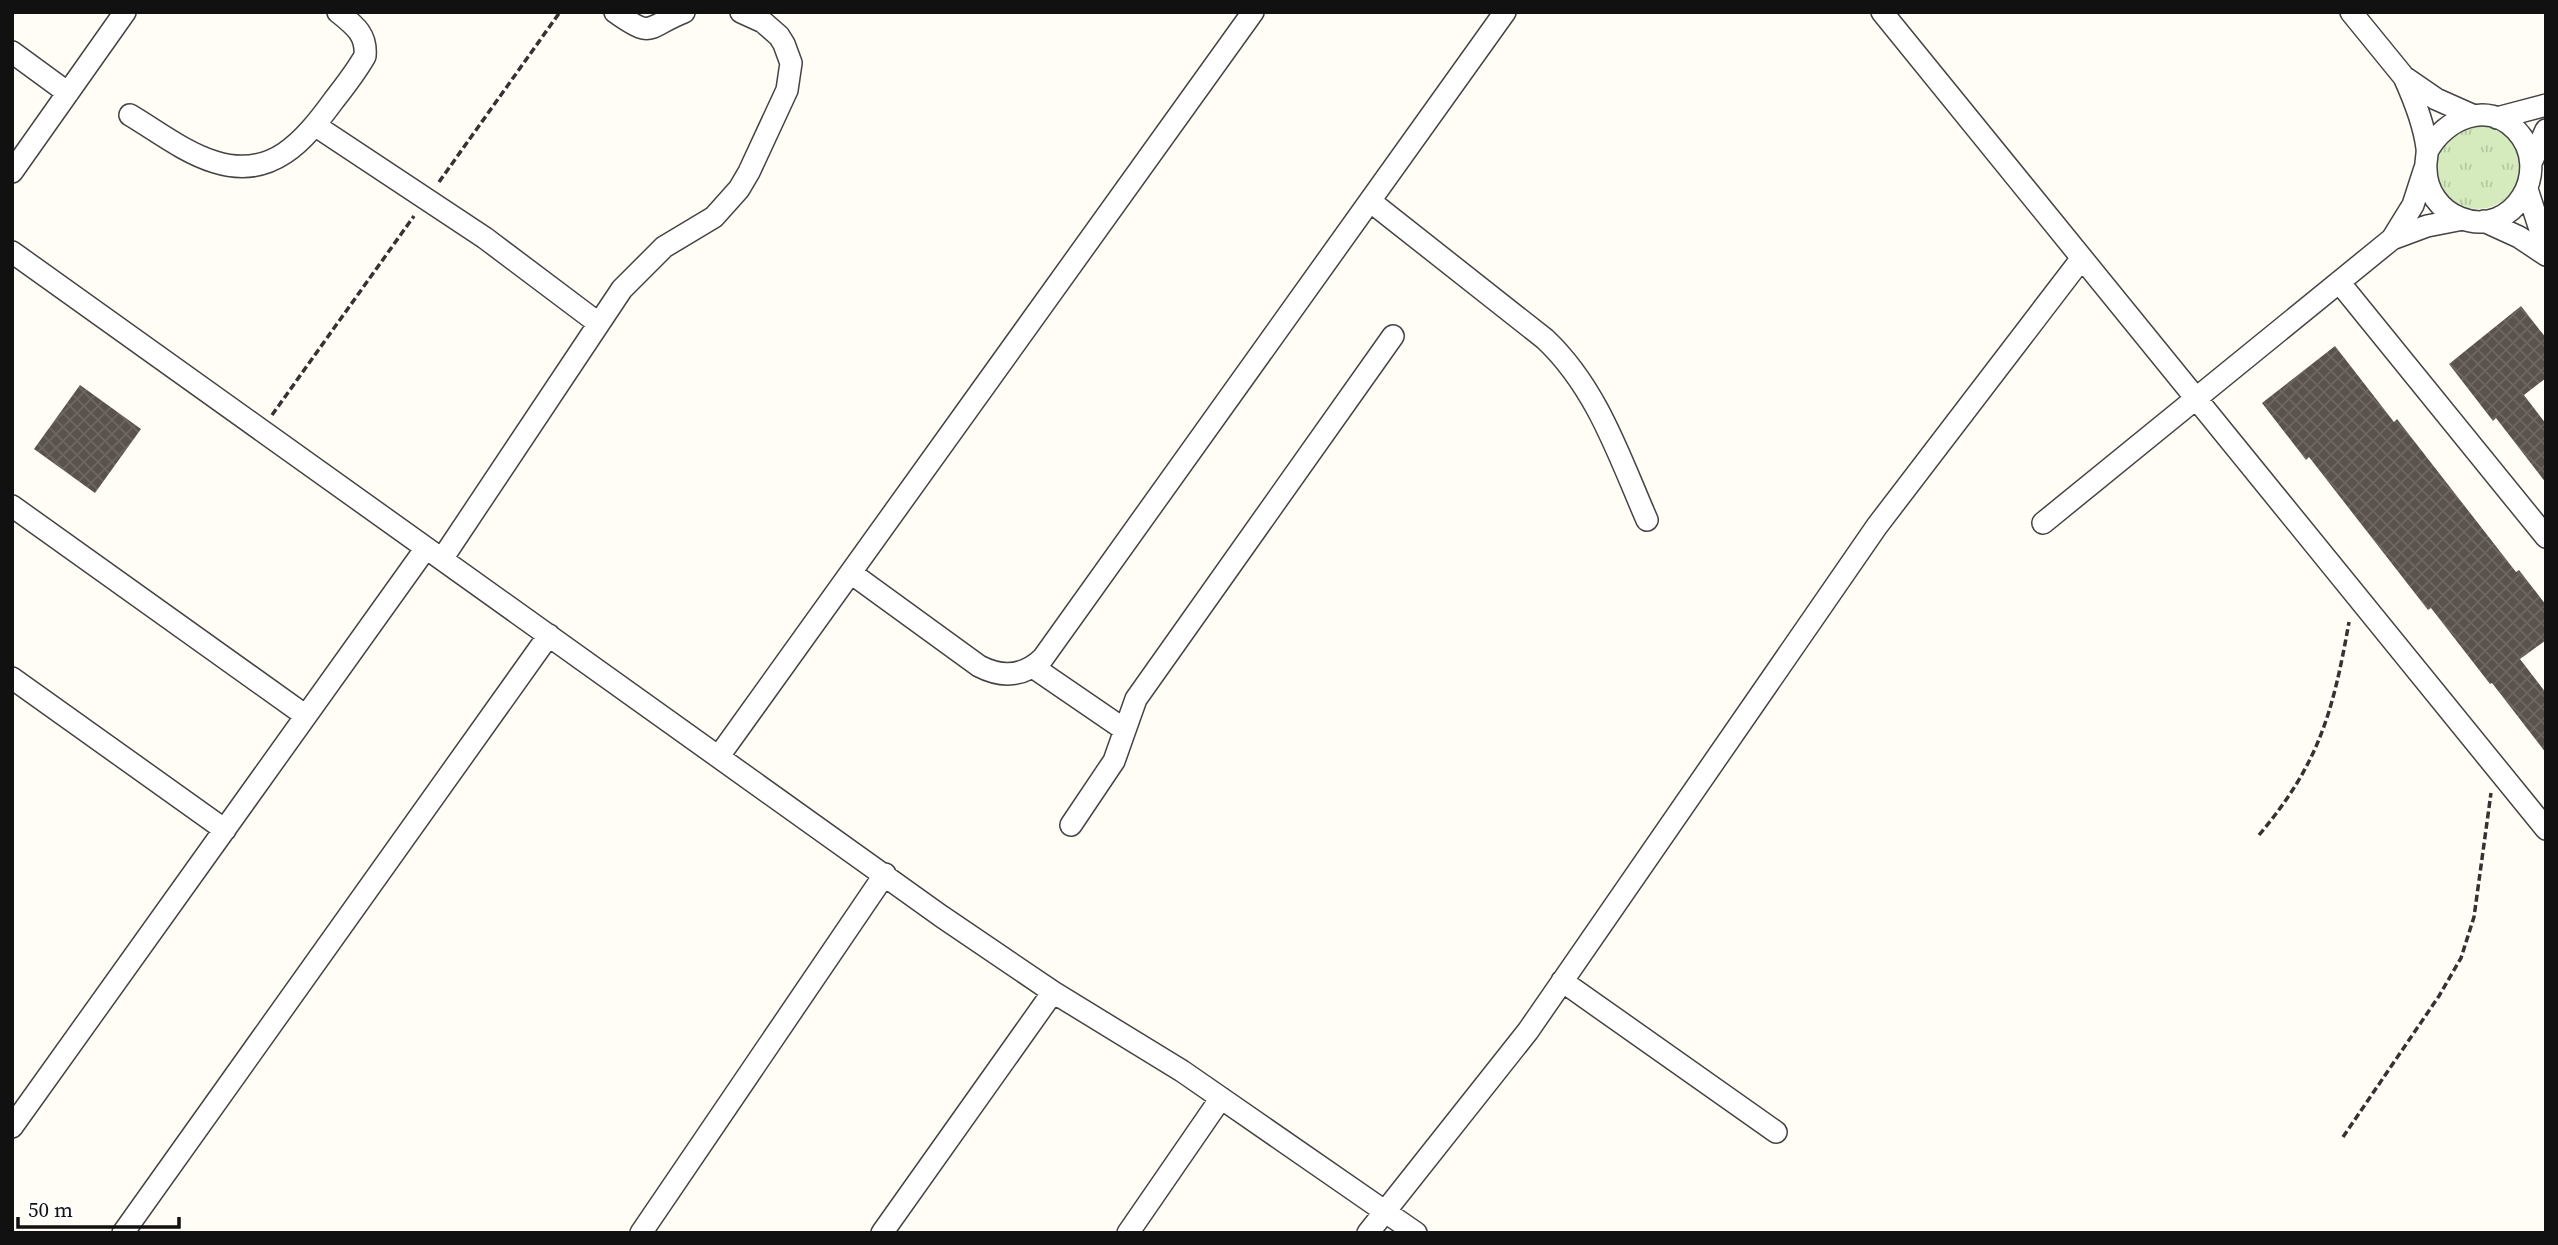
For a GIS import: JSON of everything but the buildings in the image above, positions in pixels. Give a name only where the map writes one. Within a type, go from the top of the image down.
[{"type":"street","points":[[12,173],[125,12]]},
{"type":"street","points":[[130,116],[200,156],[233,166],[259,164],[284,155],[316,126],[365,56],[366,45],[362,35],[338,12]]},
{"type":"street","points":[[615,12],[630,24],[643,29],[657,27],[684,12]]},
{"type":"street","points":[[12,1127],[306,716],[434,553],[622,289],[649,259],[664,247],[714,217],[727,204],[749,172],[787,90],[790,63],[785,44],[771,28],[741,12]]},
{"type":"street","points":[[719,756],[1253,12]]},
{"type":"street","points":[[850,573],[992,673],[1007,675],[1033,667],[1043,658],[1505,12]]},
{"type":"street","points":[[1882,12],[2546,829]]},
{"type":"street","points":[[2351,12],[2404,77],[2436,99],[2472,115],[2497,118],[2546,105]]},
{"type":"street","points":[[12,52],[68,93]]},
{"type":"street","points":[[2404,77],[2418,113],[2427,159],[2428,185],[2436,200],[2448,212],[2463,219]]},
{"type":"street","points":[[2392,239],[2413,205],[2427,159],[2444,128],[2457,119],[2472,115]]},
{"type":"street","points":[[2484,221],[2510,211],[2527,189],[2531,176],[2526,144],[2514,128],[2497,118]]},
{"type":"street","points":[[316,126],[428,198],[598,323]]},
{"type":"street","points":[[2531,163],[2546,130]]},
{"type":"street","points":[[2527,189],[2546,248]]},
{"type":"street","points":[[1370,201],[1545,339],[1569,364],[1598,407],[1647,520]]},
{"type":"street","points":[[2043,523],[2392,239],[2427,226],[2463,219],[2484,221],[2519,237],[2546,255]]},
{"type":"street","points":[[12,252],[941,916],[1053,992],[1182,1071],[1416,1233]]},
{"type":"street","points":[[1368,1233],[1528,1031],[1877,526],[2082,258]]},
{"type":"street","points":[[2339,282],[2546,537]]},
{"type":"street","points":[[1071,825],[1114,761],[1136,699],[1393,336]]},
{"type":"street","points":[[12,506],[306,716]]},
{"type":"street","points":[[123,1233],[549,635]]},
{"type":"street","points":[[1033,667],[1125,730]]},
{"type":"street","points":[[12,678],[225,830]]},
{"type":"street","points":[[641,1233],[885,874]]},
{"type":"street","points":[[1562,981],[1776,1132]]},
{"type":"street","points":[[882,1233],[1053,992]]},
{"type":"street","points":[[1128,1233],[1221,1098]]},
{"type":"path","points":[[262,430],[560,12]]},
{"type":"path","points":[[2259,835],[2295,789],[2321,737],[2339,680],[2354,594]]},
{"type":"path","points":[[2343,1137],[2439,996],[2461,958],[2474,917],[2495,766]]},
{"type":"green space","points":[[2478,125],[2494,128],[2508,137],[2517,151],[2520,167],[2517,183],[2508,197],[2494,206],[2478,209],[2462,206],[2448,197],[2439,183],[2436,167],[2439,151],[2448,137],[2462,128]]}]
